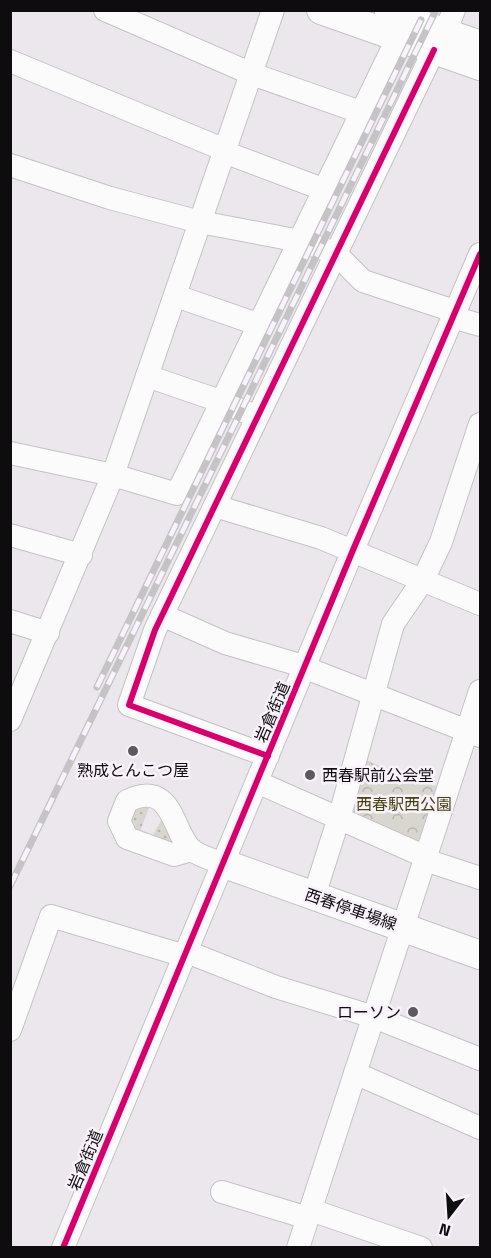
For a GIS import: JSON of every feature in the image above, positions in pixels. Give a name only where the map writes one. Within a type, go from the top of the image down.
[{"type":"main road","points":[[321,10],[407,22],[444,31],[480,45]]},
{"type":"main road","points":[[381,10],[407,22]]},
{"type":"main road","points":[[444,31],[480,66]]},
{"type":"main road","name":"西春停車場線","points":[[222,863],[480,955]]},
{"type":"street","points":[[105,10],[252,74],[363,113]]},
{"type":"street","points":[[10,720],[113,476],[273,10]]},
{"type":"street","points":[[10,453],[113,476],[177,494],[407,22]]},
{"type":"street","points":[[268,756],[129,705],[162,615],[444,31]]},
{"type":"street","points":[[10,61],[224,151],[325,190]]},
{"type":"street","points":[[10,165],[110,198],[200,222],[300,241],[335,253],[363,281],[448,309],[459,319],[480,326]]},
{"type":"street","name":"岩倉街道","points":[[63,1248],[222,863],[306,668],[353,550],[480,254]]},
{"type":"street","points":[[176,296],[260,325]]},
{"type":"street","points":[[147,376],[223,402],[257,417]]},
{"type":"street","points":[[314,896],[339,818],[393,624],[423,580],[441,542],[475,460],[480,424]]},
{"type":"street","points":[[215,506],[353,550],[480,604]]},
{"type":"street","points":[[10,535],[81,555]]},
{"type":"street","points":[[162,615],[225,643],[306,668],[373,693],[383,700],[474,733]]},
{"type":"street","points":[[10,621],[48,633]]},
{"type":"street","points":[[298,1248],[425,859],[474,733],[480,691]]},
{"type":"street","points":[[257,782],[425,859],[480,878]]},
{"type":"street","points":[[192,850],[222,863]]},
{"type":"street","points":[[10,1030],[51,916],[186,954],[276,987],[374,1017],[480,1059]]},
{"type":"street","points":[[356,1073],[480,1128]]},
{"type":"street","points":[[222,1192],[309,1214],[421,1248]]},
{"type":"green space","name":"西春駅西公園","points":[[362,759],[440,788],[426,837],[417,840],[349,810]]},
{"type":"green space","points":[[139,806],[149,808],[139,834],[131,829],[130,813]]},
{"type":"green space","points":[[164,815],[177,845],[152,837]]},
{"type":"railway","points":[[10,886],[436,10]]},
{"type":"railway","points":[[97,687],[421,20]]},
{"type":"cycle path","points":[[268,756],[129,705],[155,630],[434,50]]},
{"type":"cycle path","points":[[63,1248],[353,550],[480,254]]},
{"type":"place","name":"熟成とんこつ屋","points":[[133,751]]},
{"type":"place","name":"西春駅前公会堂","points":[[310,775]]},
{"type":"place","name":"ローソン","points":[[413,1012]]}]
